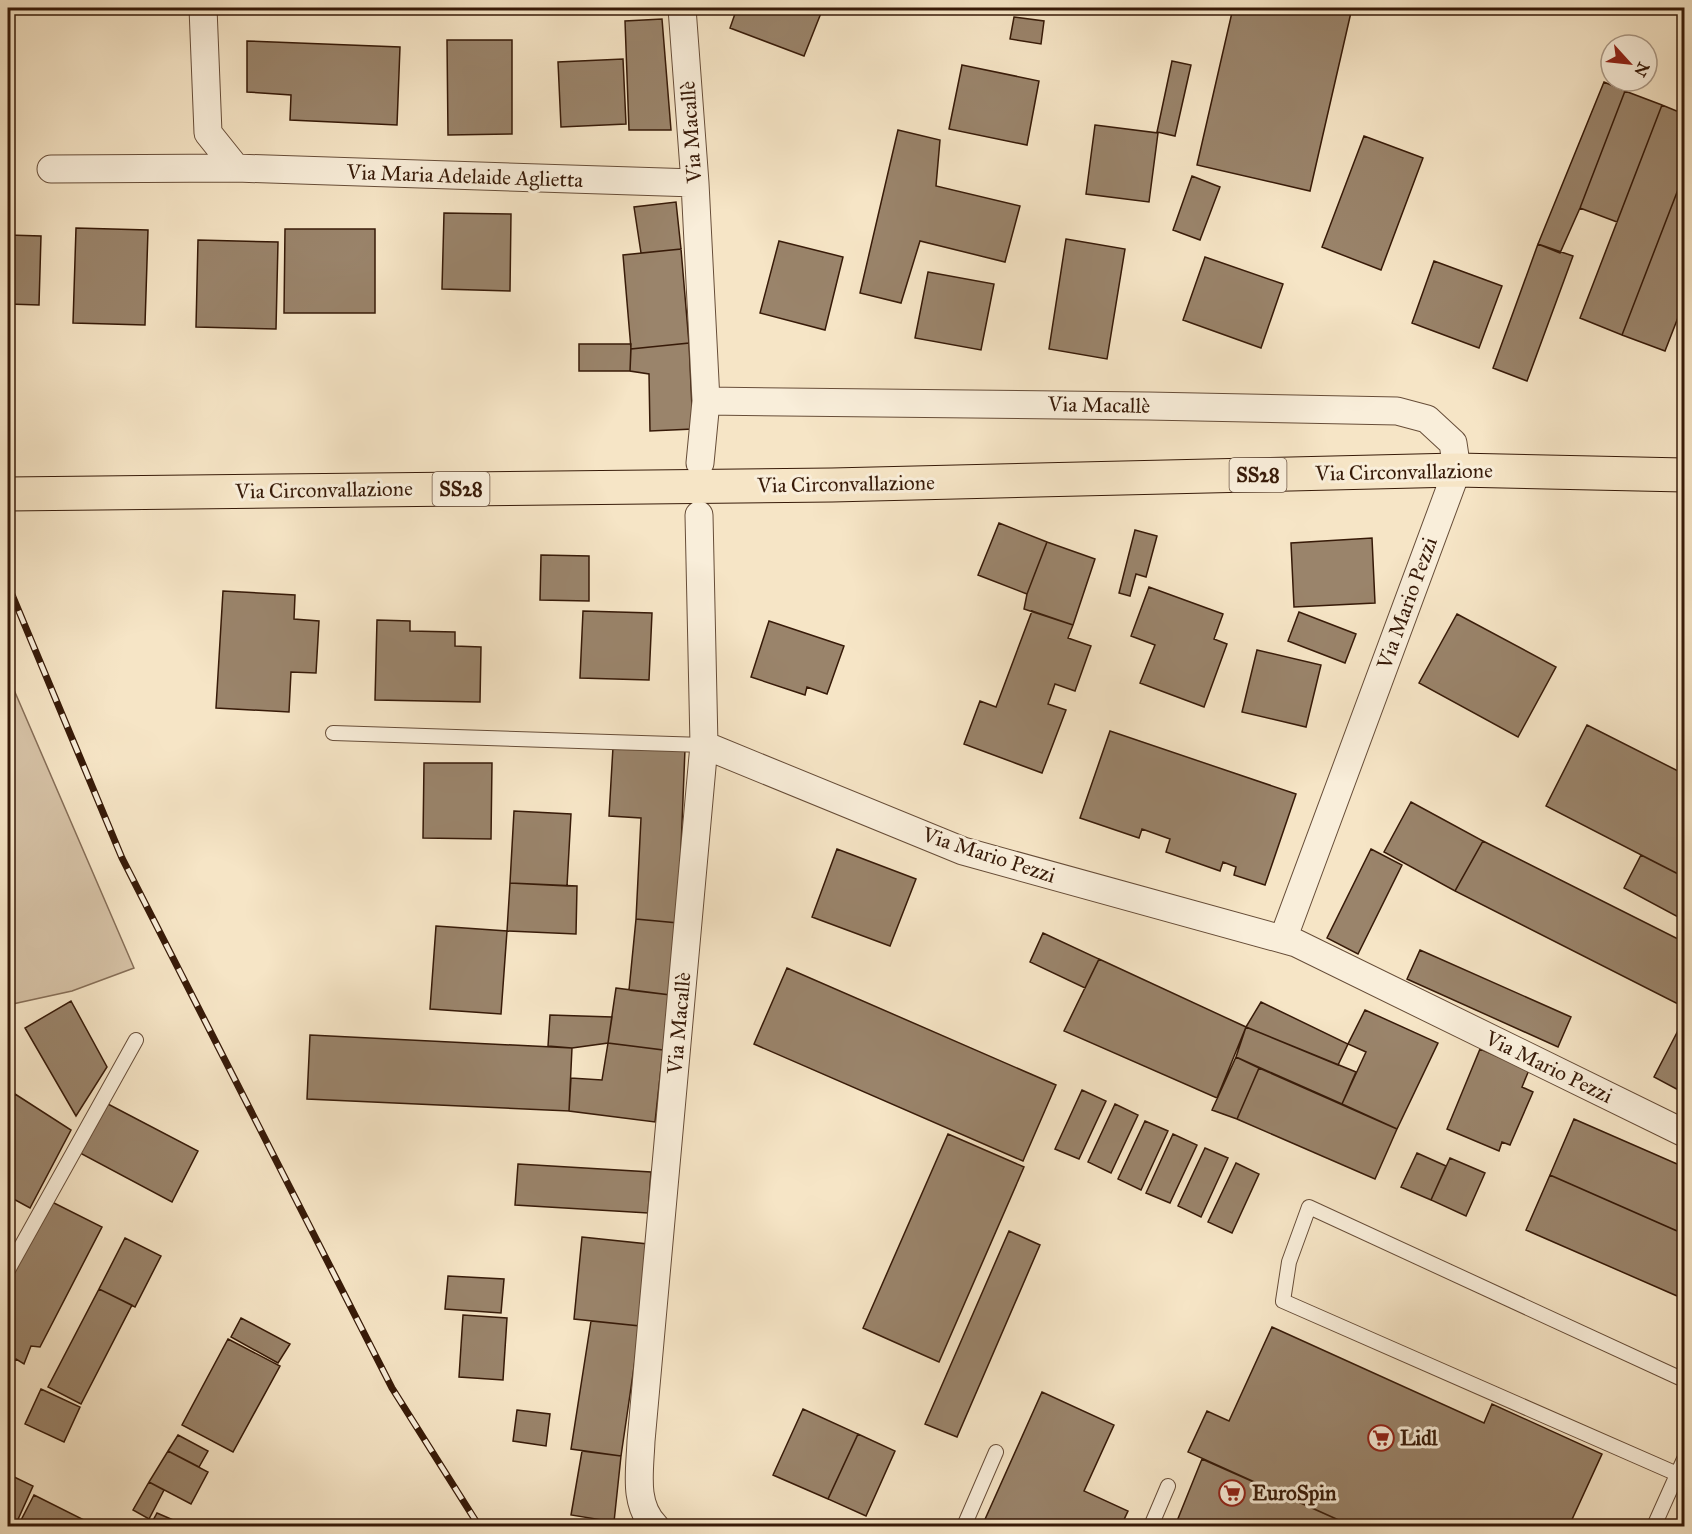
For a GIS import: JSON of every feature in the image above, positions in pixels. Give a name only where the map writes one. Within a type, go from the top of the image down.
[{"type":"main road","name":"Via Circonvallazione","points":[[8,494],[832,485],[1457,470],[1684,475]]},
{"type":"street","points":[[203,8],[208,132],[236,168]]},
{"type":"street","name":"Via Macallè","points":[[682,8],[695,183],[706,401],[700,463]]},
{"type":"street","name":"Via Maria Adelaide Aglietta","points":[[51,169],[236,168],[695,183]]},
{"type":"street","name":"Via Macallè","points":[[706,401],[1397,411],[1427,419],[1453,443],[1457,470]]},
{"type":"street","name":"Via Mario Pezzi","points":[[1283,939],[1457,470]]},
{"type":"street","name":"Via Macallè","points":[[655,1527],[639,1500],[641,1441],[704,745],[699,515]]},
{"type":"street","name":"Via Mario Pezzi","points":[[704,745],[963,851],[1296,943],[1684,1133]]},
{"type":"lane","points":[[333,733],[704,745]]},
{"type":"lane","points":[[8,1270],[136,1040]]},
{"type":"lane","points":[[1681,1475],[1283,1301],[1289,1262],[1309,1207],[1684,1380]]},
{"type":"lane","points":[[964,1527],[996,1452]]},
{"type":"lane","points":[[1654,1527],[1681,1475],[1684,1459]]},
{"type":"lane","points":[[1151,1527],[1168,1486]]},
{"type":"shaded area","points":[[8,676],[134,968],[72,991],[8,1005]]},
{"type":"building","points":[[591,8],[658,8],[658,11],[592,14]]},
{"type":"building","points":[[737,8],[823,8],[804,56],[730,28]]},
{"type":"building","points":[[1233,8],[1352,8],[1310,191],[1197,165]]},
{"type":"building","points":[[1014,17],[1044,21],[1041,44],[1010,39]]},
{"type":"building","points":[[662,19],[671,130],[629,130],[625,21]]},
{"type":"building","points":[[447,40],[512,40],[512,134],[448,135]]},
{"type":"building","points":[[247,41],[400,47],[397,125],[290,120],[291,95],[247,92]]},
{"type":"building","points":[[623,59],[626,124],[561,127],[558,62]]},
{"type":"building","points":[[1172,61],[1191,65],[1175,136],[1157,132]]},
{"type":"building","points":[[962,65],[1039,81],[1027,145],[949,129]]},
{"type":"building","points":[[1600,93],[1624,93],[1560,253],[1538,244]]},
{"type":"building","points":[[1624,93],[1630,93],[1662,105],[1617,222],[1580,208]]},
{"type":"building","points":[[1662,105],[1684,114],[1684,174],[1622,335],[1580,318]]},
{"type":"building","points":[[1095,125],[1158,133],[1149,202],[1086,194]]},
{"type":"building","points":[[898,130],[940,140],[936,186],[1020,206],[1005,262],[920,241],[901,303],[860,293]]},
{"type":"building","points":[[1364,136],[1423,158],[1381,270],[1322,247]]},
{"type":"building","points":[[1684,174],[1684,302],[1665,351],[1622,335]]},
{"type":"building","points":[[1192,176],[1220,187],[1200,240],[1173,230]]},
{"type":"building","points":[[676,202],[681,249],[641,253],[634,207]]},
{"type":"building","points":[[444,213],[511,214],[510,291],[442,289]]},
{"type":"building","points":[[76,228],[148,230],[145,325],[73,323]]},
{"type":"building","points":[[285,229],[375,229],[375,313],[284,313]]},
{"type":"building","points":[[8,235],[41,236],[39,305],[8,304]]},
{"type":"building","points":[[1066,239],[1125,249],[1107,359],[1049,349]]},
{"type":"building","points":[[198,240],[278,242],[276,329],[196,327]]},
{"type":"building","points":[[779,241],[843,257],[825,330],[760,313]]},
{"type":"building","points":[[1538,244],[1573,256],[1527,381],[1493,368]]},
{"type":"building","points":[[681,249],[689,343],[631,349],[623,255]]},
{"type":"building","points":[[1205,257],[1283,284],[1261,348],[1183,320]]},
{"type":"building","points":[[1434,261],[1502,286],[1479,348],[1412,323]]},
{"type":"building","points":[[928,272],[994,284],[981,350],[915,338]]},
{"type":"building","points":[[689,343],[693,429],[650,431],[649,374],[630,371],[631,349]]},
{"type":"building","points":[[579,344],[631,344],[630,371],[579,371]]},
{"type":"building","points":[[999,523],[1047,542],[1027,594],[978,575]]},
{"type":"building","points":[[1135,530],[1157,536],[1146,577],[1136,574],[1130,596],[1119,593]]},
{"type":"building","points":[[1372,538],[1375,603],[1294,607],[1291,543]]},
{"type":"building","points":[[1047,542],[1095,559],[1073,625],[1024,609],[1027,594]]},
{"type":"building","points":[[541,555],[589,556],[589,601],[540,600]]},
{"type":"building","points":[[1149,587],[1223,614],[1214,639],[1227,644],[1204,707],[1140,683],[1155,645],[1131,636]]},
{"type":"building","points":[[223,591],[295,595],[294,619],[319,621],[316,673],[291,672],[289,712],[216,708]]},
{"type":"building","points":[[583,611],[652,613],[649,680],[580,678]]},
{"type":"building","points":[[1032,611],[1073,625],[1068,638],[1091,646],[1075,691],[1055,684],[1048,704],[1066,710],[1042,773],[964,744],[980,701],[996,707]]},
{"type":"building","points":[[1299,612],[1356,634],[1345,663],[1288,641]]},
{"type":"building","points":[[1457,614],[1556,667],[1518,737],[1419,683]]},
{"type":"building","points":[[377,620],[410,621],[410,631],[455,632],[455,646],[481,647],[480,702],[375,700]]},
{"type":"building","points":[[769,621],[844,646],[827,694],[807,687],[805,695],[751,677]]},
{"type":"building","points":[[1257,650],[1321,665],[1306,727],[1242,712]]},
{"type":"building","points":[[1587,725],[1684,774],[1684,877],[1546,806]]},
{"type":"building","points":[[1110,731],[1296,794],[1265,885],[1234,875],[1236,867],[1223,862],[1220,871],[1166,852],[1170,839],[1142,829],[1139,838],[1080,818]]},
{"type":"building","points":[[613,747],[685,749],[678,923],[636,919],[641,818],[609,816]]},
{"type":"building","points":[[424,763],[492,763],[491,839],[423,838]]},
{"type":"building","points":[[1411,802],[1483,841],[1455,891],[1384,852]]},
{"type":"building","points":[[514,811],[571,814],[567,886],[510,883]]},
{"type":"building","points":[[1483,841],[1684,942],[1684,1007],[1455,891]]},
{"type":"building","points":[[837,849],[916,879],[890,946],[812,917]]},
{"type":"building","points":[[1371,849],[1402,865],[1358,954],[1327,938]]},
{"type":"building","points":[[1641,855],[1684,877],[1684,910],[1680,918],[1624,888]]},
{"type":"building","points":[[510,883],[577,886],[576,934],[507,931]]},
{"type":"building","points":[[636,919],[678,923],[670,995],[629,990]]},
{"type":"building","points":[[436,926],[507,931],[501,1014],[430,1009]]},
{"type":"building","points":[[1043,933],[1099,959],[1085,988],[1030,962]]},
{"type":"building","points":[[1420,950],[1571,1017],[1558,1047],[1407,979]]},
{"type":"building","points":[[1099,959],[1246,1027],[1217,1098],[1064,1031]]},
{"type":"building","points":[[787,968],[1056,1085],[1023,1161],[754,1044]]},
{"type":"building","points":[[616,988],[670,995],[663,1050],[608,1043]]},
{"type":"building","points":[[71,1001],[107,1067],[76,1116],[25,1028]]},
{"type":"building","points":[[1261,1002],[1348,1044],[1338,1065],[1246,1027]]},
{"type":"building","points":[[1365,1010],[1438,1043],[1397,1129],[1342,1104],[1366,1052],[1348,1044]]},
{"type":"building","points":[[550,1015],[612,1017],[608,1043],[572,1048],[548,1046]]},
{"type":"building","points":[[1684,1019],[1684,1093],[1654,1077]]},
{"type":"building","points":[[1246,1027],[1356,1072],[1342,1104],[1236,1057]]},
{"type":"building","points":[[310,1035],[572,1048],[569,1111],[307,1099]]},
{"type":"building","points":[[608,1043],[663,1050],[655,1122],[569,1111],[571,1078],[602,1080]]},
{"type":"building","points":[[1480,1049],[1529,1070],[1522,1087],[1533,1092],[1510,1145],[1502,1142],[1499,1151],[1447,1129]]},
{"type":"building","points":[[1236,1057],[1259,1068],[1237,1119],[1212,1110]]},
{"type":"building","points":[[1259,1068],[1397,1129],[1375,1179],[1237,1119]]},
{"type":"building","points":[[1082,1090],[1106,1101],[1079,1159],[1055,1149]]},
{"type":"building","points":[[15,1094],[71,1130],[30,1208],[8,1196],[8,1125],[11,1120],[8,1117],[8,1103]]},
{"type":"building","points":[[106,1103],[198,1151],[172,1202],[80,1153]]},
{"type":"building","points":[[1115,1104],[1138,1115],[1111,1173],[1088,1162]]},
{"type":"building","points":[[1574,1119],[1684,1167],[1684,1234],[1550,1175]]},
{"type":"building","points":[[1145,1121],[1168,1131],[1141,1190],[1118,1179]]},
{"type":"building","points":[[948,1134],[1024,1167],[939,1362],[863,1328]]},
{"type":"building","points":[[1173,1134],[1197,1145],[1170,1203],[1146,1193]]},
{"type":"building","points":[[1205,1148],[1228,1158],[1201,1217],[1178,1206]]},
{"type":"building","points":[[1417,1153],[1446,1166],[1431,1200],[1401,1187]]},
{"type":"building","points":[[1450,1158],[1485,1173],[1466,1216],[1431,1200]]},
{"type":"building","points":[[1236,1163],[1259,1174],[1232,1233],[1208,1222]]},
{"type":"building","points":[[518,1164],[651,1172],[648,1213],[515,1205]]},
{"type":"building","points":[[1550,1175],[1684,1234],[1684,1299],[1526,1230]]},
{"type":"building","points":[[50,1201],[102,1227],[40,1347],[31,1346],[24,1364],[16,1359],[8,1370],[8,1285]]},
{"type":"building","points":[[1009,1231],[1040,1245],[957,1437],[925,1424]]},
{"type":"building","points":[[582,1237],[648,1244],[640,1326],[574,1319]]},
{"type":"building","points":[[125,1238],[161,1256],[135,1307],[99,1289]]},
{"type":"building","points":[[448,1276],[504,1279],[501,1313],[445,1309]]},
{"type":"building","points":[[99,1289],[132,1305],[81,1404],[48,1387]]},
{"type":"building","points":[[463,1315],[507,1318],[503,1380],[459,1377]]},
{"type":"building","points":[[241,1318],[290,1344],[278,1363],[231,1337]]},
{"type":"building","points":[[591,1321],[640,1326],[621,1456],[571,1449]]},
{"type":"building","name":"Lidl","points":[[1272,1327],[1484,1423],[1492,1404],[1602,1454],[1569,1526],[1352,1526],[1188,1452],[1207,1411],[1229,1421]]},
{"type":"building","points":[[228,1339],[280,1366],[233,1452],[182,1425]]},
{"type":"building","points":[[41,1389],[80,1407],[64,1442],[25,1424]]},
{"type":"building","points":[[1042,1392],[1114,1425],[1084,1491],[1128,1511],[1121,1526],[982,1526]]},
{"type":"building","points":[[803,1409],[858,1434],[828,1499],[773,1475]]},
{"type":"building","points":[[517,1410],[550,1414],[546,1446],[513,1441]]},
{"type":"building","points":[[858,1434],[895,1451],[866,1516],[828,1499]]},
{"type":"building","points":[[178,1435],[208,1451],[199,1467],[168,1451]]},
{"type":"building","points":[[168,1451],[208,1472],[191,1504],[149,1482]]},
{"type":"building","points":[[582,1451],[621,1456],[614,1522],[571,1515]]},
{"type":"building","name":"EuroSpin","points":[[1202,1459],[1352,1526],[1175,1526]]},
{"type":"building","points":[[8,1474],[33,1486],[15,1526],[8,1526]]},
{"type":"building","points":[[149,1482],[164,1490],[149,1519],[133,1510]]},
{"type":"building","points":[[34,1495],[84,1520],[80,1526],[18,1526]]},
{"type":"building","points":[[157,1513],[187,1526],[150,1526]]},
{"type":"railway","points":[[8,585],[122,858],[392,1388],[479,1526]]},
{"type":"place","name":"Lidl","points":[[1381,1438]]},
{"type":"place","name":"EuroSpin","points":[[1232,1493]]}]
